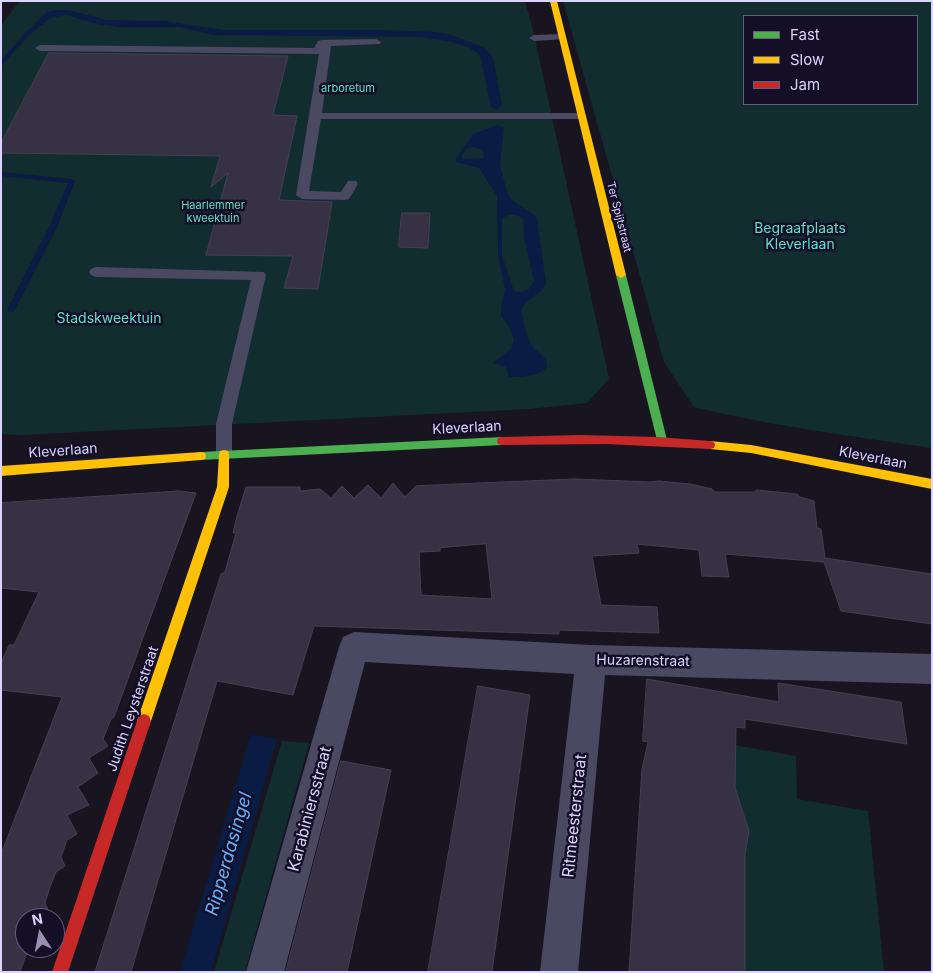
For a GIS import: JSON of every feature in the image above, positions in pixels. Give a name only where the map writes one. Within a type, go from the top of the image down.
[{"type":"street","name":"Ter Spijtstraat","points":[[553,1],[662,440]]},
{"type":"street","name":"Kleverlaan","points":[[1,471],[224,454],[556,439],[662,440],[751,449],[932,484]]},
{"type":"street","name":"Judith Leysterstraat","points":[[60,972],[223,487],[224,454]]},
{"type":"street","name":"Huzarenstraat","points":[[354,647],[591,660],[932,668]]},
{"type":"street","name":"Karabiniersstraat","points":[[265,972],[354,647]]},
{"type":"street","name":"Ritmeesterstraat","points":[[559,972],[591,660]]},
{"type":"lane","points":[[534,38],[561,37]]},
{"type":"lane","points":[[40,48],[318,51],[322,43],[376,42]]},
{"type":"lane","points":[[326,43],[316,116],[302,195],[345,196],[352,184]]},
{"type":"lane","points":[[316,116],[581,116]]},
{"type":"lane","points":[[96,272],[259,275],[224,424],[224,454]]},
{"type":"green space","name":"Haarlemmer kweektuin","points":[[20,1],[525,1],[533,30],[609,379],[587,403],[529,409],[22,435],[1,434],[1,25]]},
{"type":"green space","name":"Begraafplaats Kleverlaan","points":[[563,1],[932,1],[932,448],[782,425],[694,407],[664,362]]},
{"type":"green space","points":[[693,738],[796,756],[797,799],[868,811],[884,972],[671,972]]},
{"type":"green space","points":[[282,741],[309,743],[245,972],[214,972]]},
{"type":"water","points":[[69,10],[107,20],[165,21],[223,30],[386,30],[436,32],[452,35],[485,48],[493,57],[502,105],[497,110],[491,107],[480,55],[468,47],[452,42],[421,37],[213,35],[180,27],[120,27],[97,24],[66,15],[50,18],[42,25],[34,24],[47,12]]},
{"type":"water","points":[[498,125],[504,127],[500,165],[507,192],[511,199],[537,219],[546,283],[541,291],[522,308],[522,315],[530,343],[546,359],[547,363],[547,367],[544,370],[534,375],[509,377],[506,367],[493,363],[511,349],[514,340],[511,330],[501,316],[505,289],[498,255],[497,196],[479,168],[456,162],[456,158],[473,134]],"holes":[[[473,147],[483,150],[484,158],[462,159],[462,155],[467,148]],[[509,215],[517,215],[523,219],[524,237],[534,281],[529,289],[521,292],[514,291],[502,255],[502,218]]]},
{"type":"water","name":"Ripperdasingel","points":[[251,734],[277,739],[211,972],[180,972]]},
{"type":"building","points":[[49,53],[288,56],[273,115],[297,116],[279,200],[332,202],[318,289],[284,288],[293,256],[206,255],[228,173],[211,187],[220,156],[1,153],[1,143]]},
{"type":"building","points":[[402,213],[430,213],[428,248],[399,247]]},
{"type":"building","points":[[575,479],[659,481],[690,484],[712,489],[715,492],[754,492],[757,490],[797,494],[800,497],[814,501],[817,528],[821,529],[825,558],[932,574],[932,624],[841,611],[824,562],[725,554],[729,577],[702,576],[699,550],[637,544],[639,553],[592,556],[601,605],[657,607],[659,633],[559,630],[559,634],[314,626],[293,695],[217,681],[131,972],[95,972],[221,574],[225,572],[236,533],[233,533],[237,516],[246,487],[300,487],[300,491],[320,489],[331,498],[342,486],[354,498],[368,485],[381,498],[393,483],[405,497],[416,486]],"holes":[[[486,544],[492,599],[421,595],[419,552]]]},
{"type":"building","points":[[180,491],[196,493],[114,717],[111,719],[103,739],[108,746],[89,758],[98,773],[78,787],[89,805],[67,815],[77,834],[67,840],[61,857],[65,866],[56,872],[45,903],[47,908],[15,908],[15,958],[25,958],[20,972],[1,972],[1,854],[62,697],[1,690],[1,663],[9,645],[14,645],[39,592],[1,588],[1,503]]},
{"type":"building","points":[[647,679],[779,702],[778,683],[901,702],[907,744],[745,719],[745,728],[736,727],[735,788],[749,831],[745,854],[745,972],[629,972],[642,769],[648,742],[643,741]]},
{"type":"building","points":[[478,686],[530,695],[492,972],[428,972]]},
{"type":"building","points":[[341,761],[391,770],[347,972],[286,972]]},
{"type":"waterway","points":[[1,65],[27,34],[45,19]]},
{"type":"waterway","points":[[1,174],[72,181],[53,227],[11,310]]},
{"type":"traffic: fast","points":[[621,275],[662,440]]},
{"type":"traffic: fast","points":[[201,456],[502,441]]},
{"type":"traffic: slow","points":[[553,1],[621,275]]},
{"type":"traffic: slow","points":[[710,445],[751,449],[932,484]]},
{"type":"traffic: slow","points":[[144,721],[223,487],[224,454]]},
{"type":"traffic: slow","points":[[1,471],[201,456]]},
{"type":"traffic: jam","points":[[502,441],[606,439],[710,445]]},
{"type":"traffic: jam","points":[[60,972],[144,721]]},
{"type":"park label","name":"arboretum","points":[[348,89]]},
{"type":"park label","name":"Stadskweektuin","points":[[109,319]]}]
